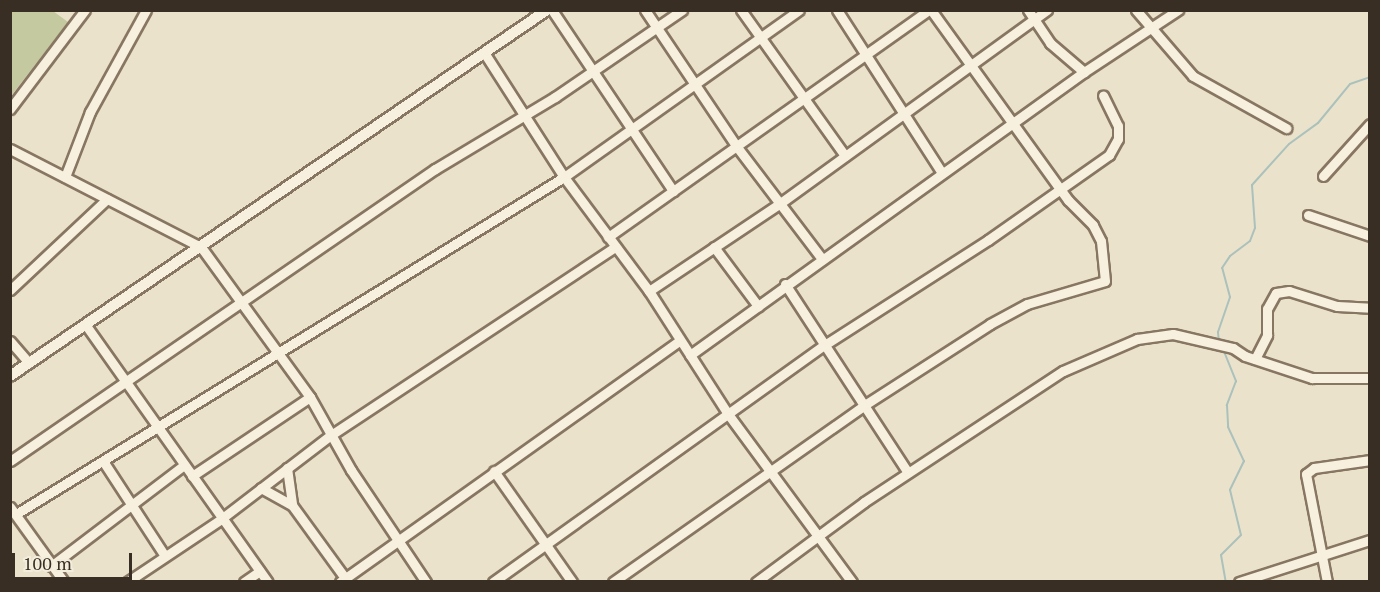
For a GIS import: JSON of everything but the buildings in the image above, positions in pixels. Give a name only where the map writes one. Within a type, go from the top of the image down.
[{"type":"street","points":[[10,109],[85,10]]},
{"type":"street","points":[[65,177],[90,112],[146,10]]},
{"type":"street","points":[[10,376],[547,10]]},
{"type":"street","points":[[552,10],[595,69],[632,132],[673,191]]},
{"type":"street","points":[[645,10],[737,147],[822,259]]},
{"type":"street","points":[[10,461],[127,384],[435,169],[595,69],[682,10]]},
{"type":"street","points":[[741,10],[845,156]]},
{"type":"street","points":[[64,582],[13,511],[157,428],[564,177],[632,132],[799,10]]},
{"type":"street","points":[[837,10],[942,173]]},
{"type":"street","points":[[608,237],[930,10],[1061,188],[1098,232],[1105,281],[1027,304],[863,406],[613,582]]},
{"type":"street","points":[[1028,10],[1050,42],[1084,72]]},
{"type":"street","points":[[649,291],[779,204],[1047,10]]},
{"type":"street","points":[[1136,10],[1193,76],[1286,128]]},
{"type":"street","points":[[690,355],[785,284],[1015,124],[1084,72],[1178,10]]},
{"type":"street","points":[[485,54],[522,115],[564,177],[649,291],[728,414],[852,582]]},
{"type":"street","points":[[493,582],[826,344],[1109,155],[1114,148],[1118,126],[1103,95]]},
{"type":"street","points":[[1323,176],[1370,124]]},
{"type":"street","points":[[10,148],[201,247],[310,397],[331,435],[426,582]]},
{"type":"street","points":[[10,290],[107,199]]},
{"type":"street","points":[[1308,214],[1370,236]]},
{"type":"street","points":[[127,582],[221,519],[331,435],[615,246]]},
{"type":"street","points":[[714,247],[758,306]]},
{"type":"street","points":[[785,284],[908,473]]},
{"type":"street","points":[[1255,359],[1267,335],[1267,309],[1276,293],[1289,291],[1337,306],[1370,308]]},
{"type":"street","points":[[86,324],[221,519],[268,582]]},
{"type":"street","points":[[756,582],[816,535],[1062,372],[1137,339],[1173,334],[1233,348],[1255,359],[1312,378],[1370,378]]},
{"type":"street","points":[[261,488],[292,505],[345,580],[398,538],[680,340]]},
{"type":"street","points":[[10,341],[29,363]]},
{"type":"street","points":[[192,477],[310,397]]},
{"type":"street","points":[[103,460],[129,505],[165,556]]},
{"type":"street","points":[[1327,582],[1306,474],[1314,468],[1370,460]]},
{"type":"street","points":[[51,566],[184,465]]},
{"type":"street","points":[[287,468],[292,505]]},
{"type":"street","points":[[494,471],[573,582]]},
{"type":"street","points":[[1239,582],[1370,540]]},
{"type":"street","points":[[244,582],[260,571]]},
{"type":"green space","points":[[11,10],[53,11],[68,22],[11,96]]},
{"type":"waterway","points":[[1219,342],[1218,332],[1230,297],[1222,268],[1230,256],[1250,241],[1255,228],[1252,185],[1289,144],[1318,123],[1350,84],[1370,77]]},
{"type":"waterway","points":[[1223,349],[1236,381],[1227,405],[1228,427],[1244,461],[1230,490],[1241,535],[1221,555],[1226,582]]}]
